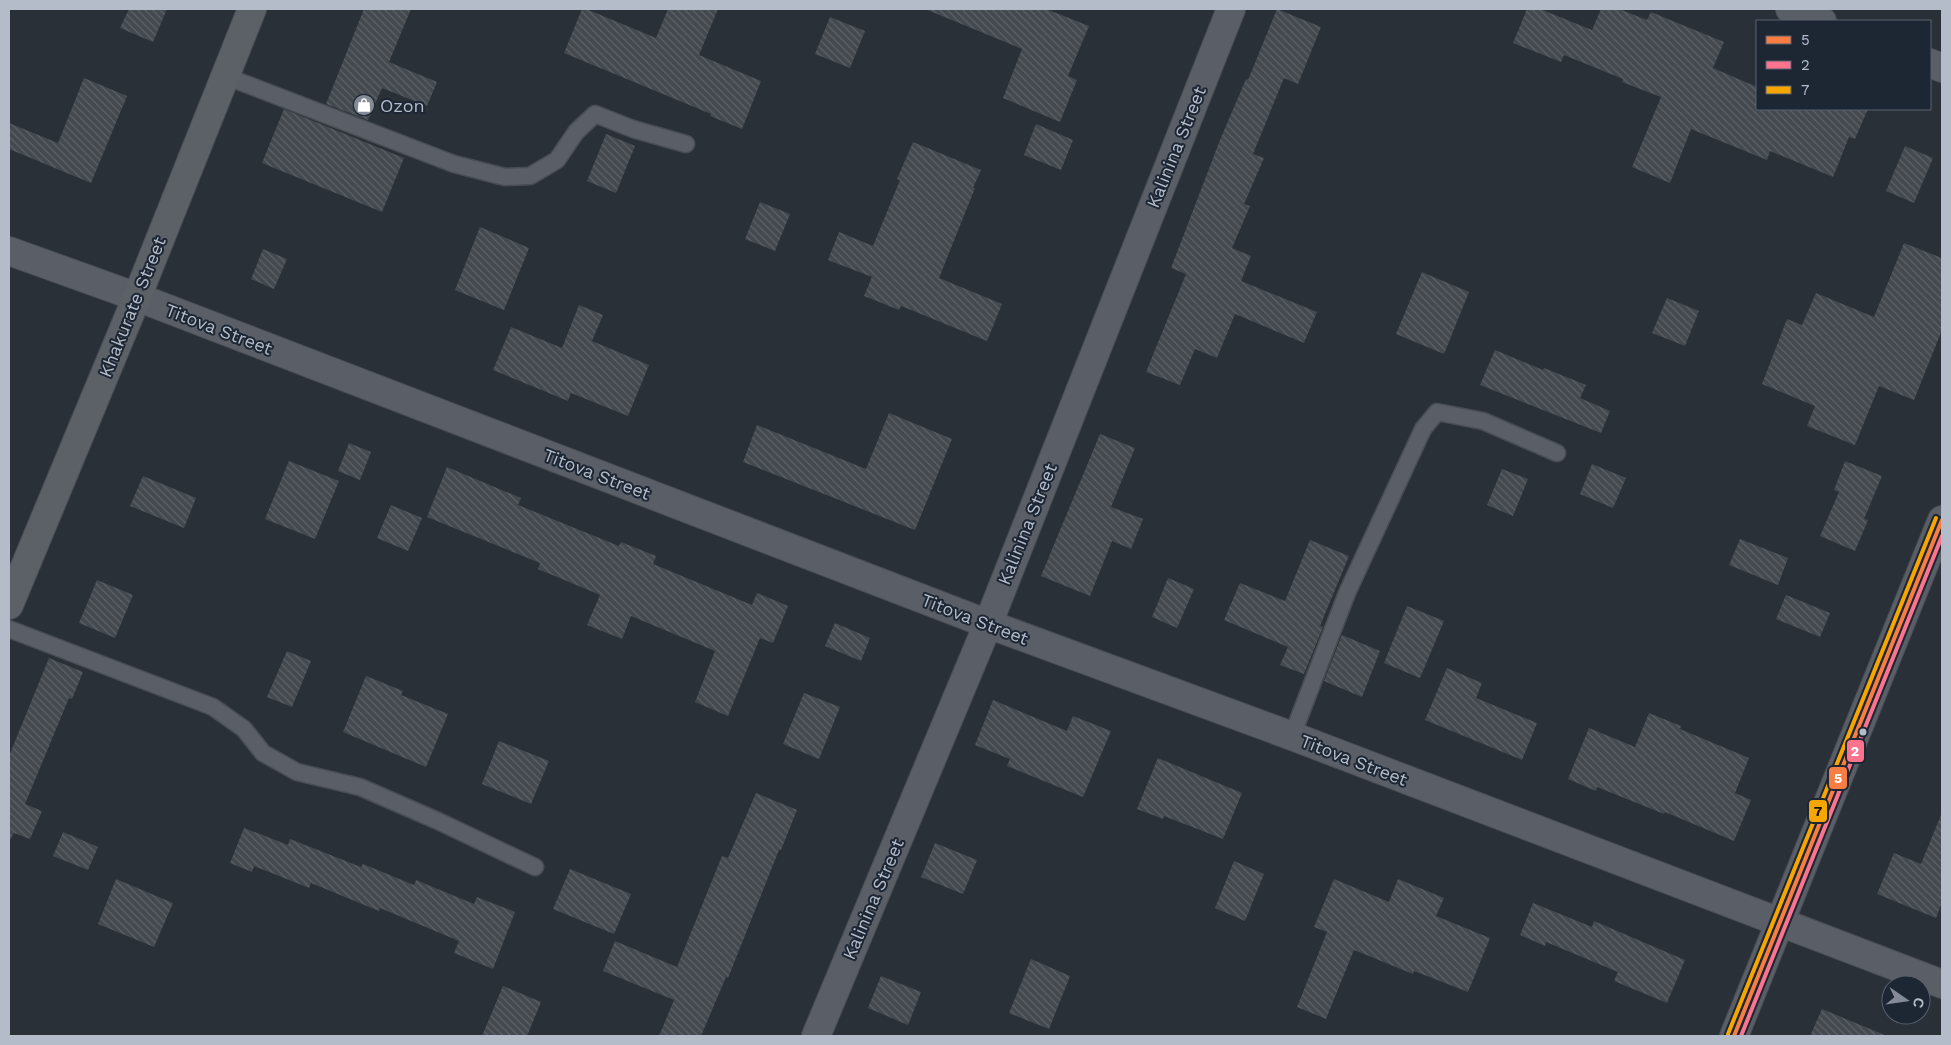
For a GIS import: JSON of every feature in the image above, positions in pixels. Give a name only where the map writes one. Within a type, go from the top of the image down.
[{"type":"main road","name":"Khakurate Street","points":[[9,605],[137,297],[252,9]]},
{"type":"street","name":"Kalinina Street","points":[[816,1036],[988,624],[1231,9]]},
{"type":"street","points":[[1790,9],[1819,20]]},
{"type":"street","name":"Titova Street","points":[[9,251],[137,297],[988,624],[1292,736],[1942,984]]},
{"type":"street","points":[[1734,1036],[1942,520]]},
{"type":"lane","points":[[225,76],[454,164],[505,178],[530,176],[557,160],[576,132],[595,114],[632,129],[686,144]]},
{"type":"lane","points":[[1292,736],[1347,593],[1423,429],[1437,412],[1483,421],[1557,452]]},
{"type":"lane","points":[[9,629],[214,707],[244,729],[263,753],[297,772],[360,787],[438,821],[534,867]]},
{"type":"building","points":[[129,9],[167,9],[153,42],[120,28]]},
{"type":"building","points":[[364,9],[411,9],[389,62],[437,82],[427,106],[382,88],[368,120],[326,104]]},
{"type":"building","points":[[582,9],[656,38],[668,9],[718,9],[699,55],[761,81],[742,129],[710,116],[711,114],[564,53]]},
{"type":"building","points":[[925,9],[1046,9],[1089,26],[1068,76],[1077,80],[1060,122],[1003,98],[1022,49]]},
{"type":"building","points":[[1277,9],[1321,27],[1298,84],[1284,78],[1253,154],[1264,158],[1244,204],[1250,206],[1232,248],[1251,256],[1241,281],[1317,312],[1304,343],[1235,314],[1217,358],[1195,349],[1180,385],[1146,372],[1186,274],[1171,268],[1220,140],[1246,79],[1248,80]]},
{"type":"building","points":[[1527,9],[1540,9],[1592,30],[1601,9],[1619,9],[1647,20],[1651,12],[1724,42],[1713,68],[1756,87],[1756,110],[1868,110],[1855,139],[1849,137],[1833,177],[1770,151],[1767,160],[1691,129],[1670,183],[1632,167],[1661,97],[1622,82],[1623,79],[1564,55],[1561,62],[1513,43]]},
{"type":"building","points":[[830,17],[865,31],[850,68],[815,54]]},
{"type":"building","points":[[84,78],[127,96],[91,183],[9,149],[9,123],[58,143]]},
{"type":"building","points":[[284,109],[404,158],[382,212],[262,163]]},
{"type":"building","points":[[1036,124],[1073,140],[1061,170],[1024,155]]},
{"type":"building","points":[[606,134],[635,146],[616,193],[587,181]]},
{"type":"building","points":[[913,142],[981,170],[939,278],[1002,304],[987,341],[901,306],[899,310],[864,296],[872,277],[828,260],[839,232],[873,246],[900,180],[897,179]]},
{"type":"building","points":[[1905,146],[1933,158],[1914,203],[1886,191]]},
{"type":"building","points":[[760,202],[790,214],[775,251],[745,239]]},
{"type":"building","points":[[480,227],[529,248],[504,310],[455,290]]},
{"type":"building","points":[[1904,243],[1942,258],[1942,330],[1914,400],[1879,386],[1855,445],[1807,426],[1815,406],[1762,384],[1787,319],[1802,325],[1816,293],[1874,317]]},
{"type":"building","points":[[263,249],[287,259],[274,289],[251,279]]},
{"type":"building","points":[[1422,272],[1469,292],[1444,354],[1396,334]]},
{"type":"building","points":[[1667,298],[1699,311],[1685,346],[1652,333]]},
{"type":"building","points":[[579,305],[603,315],[592,341],[649,365],[628,416],[571,393],[568,401],[493,370],[511,327],[562,348]]},
{"type":"building","points":[[1495,350],[1586,385],[1580,398],[1610,411],[1601,433],[1480,385]]},
{"type":"building","points":[[889,413],[952,439],[915,530],[743,462],[757,425],[866,469]]},
{"type":"building","points":[[1100,434],[1135,448],[1111,507],[1143,519],[1131,549],[1112,541],[1090,596],[1041,576]]},
{"type":"building","points":[[349,443],[371,452],[360,480],[338,471]]},
{"type":"building","points":[[289,461],[339,481],[315,539],[265,519]]},
{"type":"building","points":[[1845,461],[1882,476],[1864,519],[1868,520],[1855,551],[1820,536],[1839,492],[1834,490]]},
{"type":"building","points":[[1592,464],[1626,478],[1613,508],[1580,494]]},
{"type":"building","points":[[447,467],[521,498],[518,505],[619,546],[621,542],[656,556],[653,564],[752,605],[757,593],[788,606],[773,643],[760,638],[728,716],[695,702],[715,651],[631,616],[622,639],[587,625],[600,595],[538,569],[540,563],[427,517]]},
{"type":"building","points":[[1502,469],[1528,479],[1513,516],[1487,505]]},
{"type":"building","points":[[143,476],[196,498],[184,528],[130,506]]},
{"type":"building","points":[[391,505],[422,518],[408,551],[377,538]]},
{"type":"building","points":[[1740,539],[1788,558],[1778,585],[1729,565]]},
{"type":"building","points":[[1310,540],[1349,556],[1320,626],[1323,627],[1304,674],[1280,665],[1288,647],[1224,620],[1240,583],[1285,601]]},
{"type":"building","points":[[1168,578],[1194,589],[1177,628],[1152,617]]},
{"type":"building","points":[[97,580],[133,595],[115,638],[79,623]]},
{"type":"building","points":[[1786,595],[1830,613],[1820,637],[1776,619]]},
{"type":"building","points":[[1407,606],[1444,621],[1420,678],[1384,663]]},
{"type":"building","points":[[835,623],[870,638],[861,661],[825,646]]},
{"type":"building","points":[[1342,635],[1380,651],[1362,697],[1324,681]]},
{"type":"building","points":[[287,651],[311,661],[292,707],[267,697]]},
{"type":"building","points":[[49,658],[83,672],[72,699],[69,698],[25,804],[42,811],[30,839],[14,833],[9,842],[9,756]]},
{"type":"building","points":[[1447,668],[1482,683],[1476,698],[1537,723],[1522,760],[1425,720]]},
{"type":"building","points":[[366,676],[403,691],[401,695],[448,714],[426,767],[343,732]]},
{"type":"building","points":[[804,693],[840,707],[819,759],[783,744]]},
{"type":"building","points":[[993,700],[1067,731],[1073,716],[1111,731],[1083,797],[1007,766],[1010,759],[975,745]]},
{"type":"building","points":[[1649,713],[1681,726],[1680,729],[1749,758],[1735,793],[1751,800],[1734,841],[1665,812],[1664,814],[1597,787],[1596,791],[1568,779],[1589,728],[1635,747]]},
{"type":"building","points":[[499,741],[549,761],[531,804],[482,784]]},
{"type":"building","points":[[1158,758],[1242,793],[1223,839],[1164,816],[1163,819],[1137,809]]},
{"type":"building","points":[[756,793],[797,810],[728,978],[726,977],[701,1036],[659,1036],[674,1000],[603,971],[615,941],[677,967],[722,856],[728,858]]},
{"type":"building","points":[[1941,815],[1942,902],[1936,918],[1877,894],[1894,853],[1921,864]]},
{"type":"building","points":[[244,828],[288,845],[290,839],[361,867],[363,864],[414,885],[416,880],[474,904],[477,897],[515,912],[493,969],[454,953],[459,941],[380,908],[379,911],[311,883],[309,888],[254,866],[252,872],[230,863]]},
{"type":"building","points":[[63,832],[98,847],[88,870],[53,856]]},
{"type":"building","points":[[935,843],[977,860],[963,894],[921,877]]},
{"type":"building","points":[[1234,861],[1264,874],[1245,921],[1215,908]]},
{"type":"building","points":[[570,869],[631,894],[614,934],[553,909]]},
{"type":"building","points":[[116,879],[173,903],[154,947],[98,924]]},
{"type":"building","points":[[1334,879],[1389,902],[1398,879],[1444,898],[1436,916],[1490,938],[1468,992],[1414,971],[1413,974],[1354,950],[1326,1019],[1297,1007],[1327,932],[1314,927]]},
{"type":"building","points":[[1533,903],[1592,927],[1594,921],[1685,960],[1667,1003],[1614,981],[1618,972],[1546,942],[1545,946],[1520,935]]},
{"type":"building","points":[[1031,959],[1070,976],[1049,1029],[1009,1013]]},
{"type":"building","points":[[881,976],[921,992],[908,1025],[868,1008]]},
{"type":"building","points":[[503,986],[541,1002],[527,1036],[482,1036]]},
{"type":"building","points":[[1822,1009],[1887,1036],[1810,1036]]},
{"type":"transit line","name":"7","points":[[1728,1034],[1936,518]]},
{"type":"transit line","name":"5","points":[[1734,1036],[1942,520]]},
{"type":"transit line","name":"2","points":[[1741,1036],[1942,536]]},
{"type":"place","name":"Ozon","points":[[364,105]]}]
